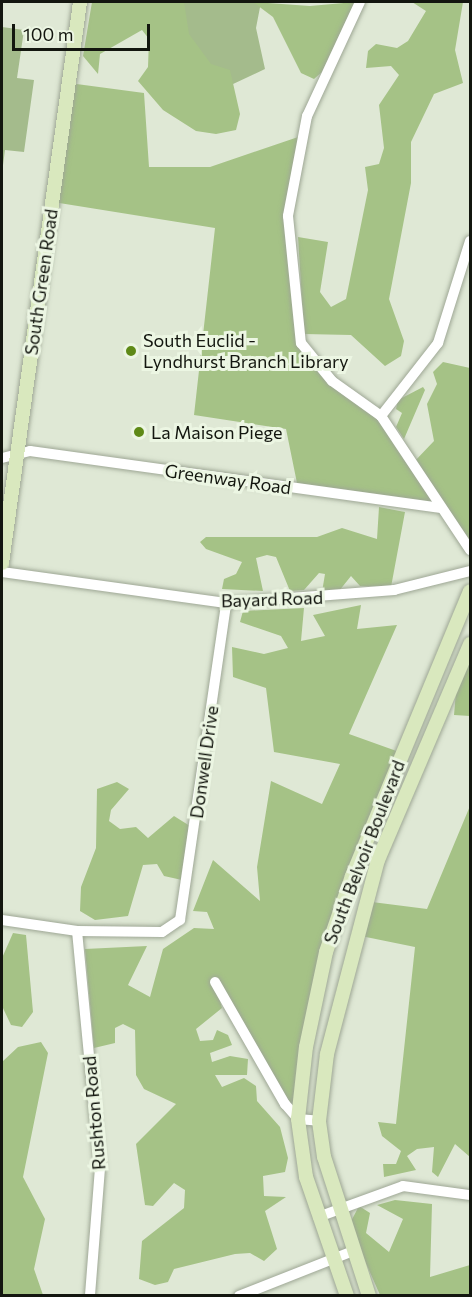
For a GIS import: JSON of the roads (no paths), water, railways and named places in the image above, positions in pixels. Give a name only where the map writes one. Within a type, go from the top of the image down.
[{"type":"street","name":"South Green Road","points":[[2,563],[80,2]]},
{"type":"street","points":[[360,2],[307,116],[289,227],[301,343],[332,381],[381,416],[471,550]]},
{"type":"street","points":[[381,416],[438,343],[471,241]]},
{"type":"street","name":"Greenway Road","points":[[2,458],[30,451],[441,508]]},
{"type":"street","name":"Bayard Road","points":[[2,572],[226,603],[394,590],[471,571]]},
{"type":"street","name":"South Belvoir Boulevard","points":[[347,1296],[318,1217],[298,1119],[306,1047],[326,952],[372,823],[471,591]]},
{"type":"street","name":"Donwell Drive","points":[[77,931],[162,932],[180,920],[226,603]]},
{"type":"street","name":"South Belvoir Boulevard","points":[[369,1296],[338,1208],[319,1121],[327,1054],[364,904],[471,644]]},
{"type":"street","points":[[2,920],[77,931]]},
{"type":"street","name":"Rushton Road","points":[[77,931],[100,1168],[90,1296]]},
{"type":"street","points":[[215,982],[298,1119],[319,1121]]},
{"type":"street","points":[[318,1217],[403,1186],[471,1195]]},
{"type":"street","points":[[239,1296],[353,1251]]},
{"type":"place","name":"South Euclid - Lyndhurst Branch Library","points":[[131,351]]},
{"type":"place","name":"La Maison Piege","points":[[139,432]]}]
